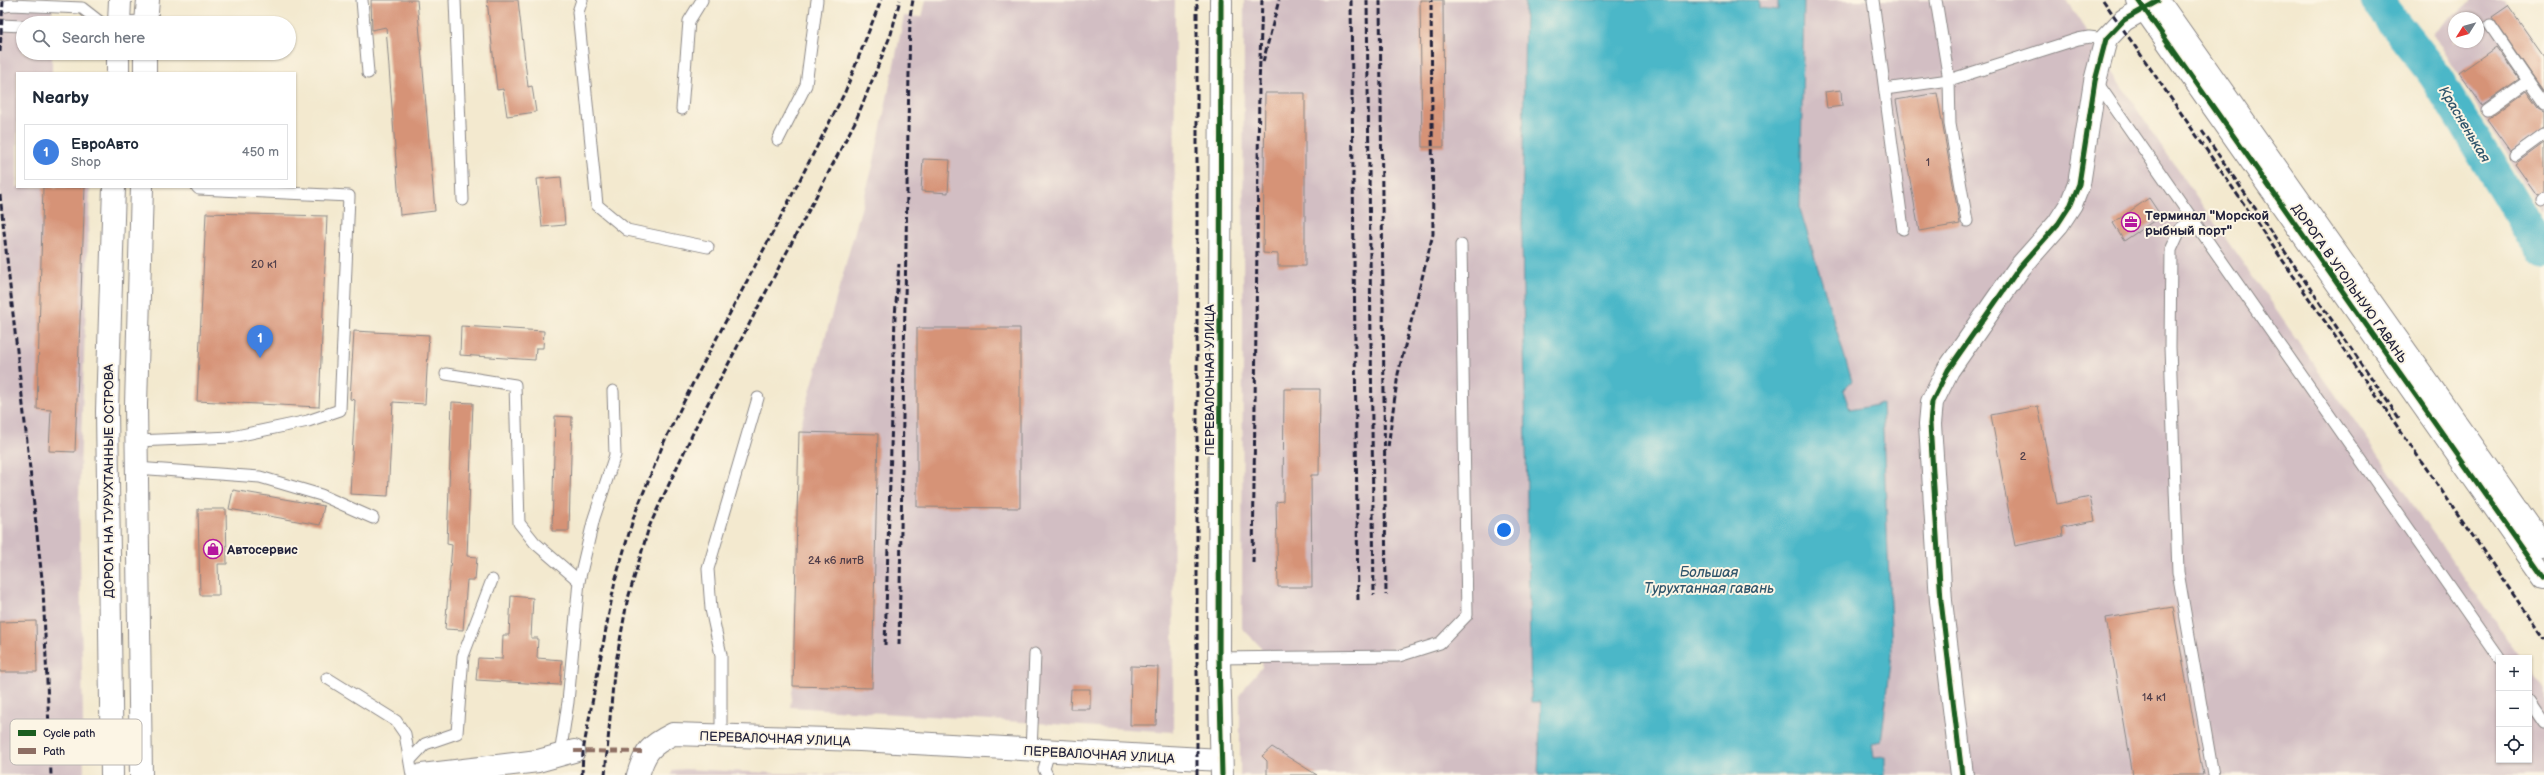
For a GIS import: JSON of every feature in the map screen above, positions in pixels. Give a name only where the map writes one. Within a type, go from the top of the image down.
[{"type":"street","points":[[112,16],[120,0]]},
{"type":"street","name":"ПЕРЕВАЛОЧНАЯ УЛИЦА","points":[[638,775],[646,752],[656,743],[673,734],[860,740],[1040,751],[1222,767],[1219,658],[1221,0]]},
{"type":"street","points":[[1962,775],[1941,601],[1930,424],[1932,402],[1948,370],[2020,268],[2058,224],[2072,204],[2079,184],[2095,81],[2106,39],[2124,20],[2151,2]]},
{"type":"street","name":"ДОРОГА В УГОЛЬНУЮ ГАВАНЬ","points":[[2151,2],[2544,547]]},
{"type":"street","name":"ДОРОГА В УГОЛЬНУЮ ГАВАНЬ","points":[[2151,2],[2544,578]]},
{"type":"street","points":[[118,60],[118,72]]},
{"type":"street","points":[[145,72],[146,60]]},
{"type":"street","name":"ДОРОГА НА ТУРУХТАННЫЕ ОСТРОВА","points":[[111,719],[107,411],[114,188]]},
{"type":"street","points":[[140,719],[136,441],[142,188]]},
{"type":"street","points":[[416,767],[538,761],[567,753]]},
{"type":"street","name":"ДОРОГА НА ТУРУХТАННЫЕ ОСТРОВА","points":[[112,765],[112,775]]},
{"type":"street","points":[[141,765],[141,775]]},
{"type":"lane","points":[[362,0],[368,73]]},
{"type":"lane","points":[[455,0],[464,200]]},
{"type":"lane","points":[[582,0],[578,12],[597,205],[627,230],[708,246]]},
{"type":"lane","points":[[682,108],[689,21],[702,0]]},
{"type":"lane","points":[[778,140],[806,84],[817,0]]},
{"type":"lane","points":[[1873,0],[1903,229]]},
{"type":"lane","points":[[1936,0],[1949,80],[1950,124],[1966,221]]},
{"type":"lane","points":[[0,7],[18,5],[82,8],[96,16]]},
{"type":"lane","points":[[0,25],[16,26]]},
{"type":"lane","points":[[2490,25],[2544,104]]},
{"type":"lane","points":[[1885,89],[1949,80],[2078,39],[2089,37],[2106,39]]},
{"type":"lane","points":[[2095,81],[2194,219],[2497,655]]},
{"type":"lane","points":[[2487,110],[2528,81]]},
{"type":"lane","points":[[2514,155],[2544,134]]},
{"type":"lane","points":[[136,441],[232,437],[308,420],[340,410],[349,196],[198,188]]},
{"type":"lane","points":[[2194,219],[2181,228],[2170,250],[2170,354],[2178,572],[2213,775]]},
{"type":"lane","points":[[1219,658],[1399,656],[1440,643],[1467,615],[1462,245]]},
{"type":"lane","points":[[446,374],[515,385],[519,523],[535,542],[579,581]]},
{"type":"lane","points":[[567,753],[568,702],[579,581],[594,518],[615,455],[612,391]]},
{"type":"lane","points":[[721,736],[721,655],[711,609],[708,570],[758,398]]},
{"type":"lane","points":[[136,468],[260,477],[321,495],[373,518]]},
{"type":"lane","points":[[412,775],[425,744],[457,733],[463,656],[492,580]]},
{"type":"lane","points":[[1035,654],[1040,751],[1046,775]]},
{"type":"lane","points":[[327,678],[396,721],[405,734],[416,767]]},
{"type":"lane","points":[[2532,706],[2544,723]]},
{"type":"shaded area","points":[[0,0],[52,0],[52,16],[16,16],[16,60],[52,60],[52,72],[16,72],[16,188],[90,188],[79,499],[83,719],[10,719],[10,765],[84,765],[84,775],[0,775]]},
{"type":"shaded area","points":[[926,0],[1175,0],[1173,732],[790,707],[793,686],[799,432],[873,166],[904,16],[922,17]]},
{"type":"shaded area","points":[[1244,0],[1525,0],[1522,238],[1531,701],[1541,702],[1538,775],[1240,775],[1240,695],[1245,686],[1262,667],[1261,647],[1242,628]]},
{"type":"shaded area","points":[[1759,0],[1778,0],[1779,10],[1759,8]]},
{"type":"shaded area","points":[[1804,0],[2066,0],[2166,154],[2519,655],[2496,655],[2496,763],[2532,763],[2532,673],[2544,690],[2544,775],[1885,775],[1885,757],[1874,758],[1872,743],[1882,405],[1850,411],[1843,390],[1852,381],[1800,209]]},
{"type":"shaded area","points":[[2472,0],[2505,0],[2544,53],[2544,217],[2433,33],[2448,20],[2448,48],[2484,48],[2484,12],[2458,12]]},
{"type":"shaded area","points":[[685,769],[771,773],[899,775],[671,775],[673,770]]},
{"type":"water","name":"Большая Турухтанная гавань","points":[[1525,0],[1759,0],[1759,8],[1778,10],[1778,0],[1804,0],[1800,209],[1852,381],[1843,390],[1850,410],[1882,404],[1892,655],[1881,741],[1872,743],[1874,758],[1885,757],[1885,775],[1538,775],[1541,702],[1531,702],[1522,238]]},
{"type":"building","points":[[371,0],[417,0],[435,211],[400,215],[386,27],[372,30]]},
{"type":"building","points":[[487,0],[518,0],[528,87],[532,86],[536,112],[507,116],[503,89],[497,90]]},
{"type":"building","points":[[1420,0],[1443,0],[1444,147],[1422,147]]},
{"type":"building","points":[[2508,6],[2544,57],[2544,92],[2492,17]]},
{"type":"building","points":[[2496,47],[2519,79],[2482,105],[2459,73]]},
{"type":"building","points":[[1841,90],[1842,106],[1827,108],[1825,92]]},
{"type":"building","points":[[2526,91],[2538,108],[2544,111],[2544,127],[2510,151],[2487,119]]},
{"type":"building","points":[[1265,93],[1305,93],[1305,266],[1278,266],[1278,254],[1263,253]]},
{"type":"building","points":[[1937,93],[1960,224],[1919,231],[1896,100]]},
{"type":"building","points":[[2544,143],[2544,191],[2537,195],[2515,164]]},
{"type":"building","points":[[923,159],[950,160],[948,193],[921,191]]},
{"type":"building","points":[[561,177],[565,225],[542,227],[537,179]]},
{"type":"building","points":[[43,188],[85,188],[75,452],[49,451],[51,410],[37,409]]},
{"type":"building","points":[[2149,198],[2161,216],[2124,241],[2113,223]]},
{"type":"building","points":[[206,213],[327,216],[319,407],[197,401]]},
{"type":"building","points":[[461,326],[544,331],[543,348],[536,348],[535,360],[460,355]]},
{"type":"building","points":[[917,328],[1020,328],[1020,508],[917,507]]},
{"type":"building","points":[[354,331],[429,335],[425,404],[393,402],[388,496],[350,494],[355,400],[350,399]]},
{"type":"building","points":[[1284,389],[1320,389],[1319,475],[1311,475],[1312,587],[1278,587],[1276,502],[1283,501]]},
{"type":"building","points":[[452,402],[473,403],[467,556],[477,557],[475,580],[467,580],[463,630],[445,629],[452,545],[447,544]]},
{"type":"building","points":[[2038,406],[2057,504],[2090,497],[2095,521],[2062,527],[2063,536],[2015,546],[1991,415]]},
{"type":"building","points":[[555,416],[572,417],[569,531],[552,531]]},
{"type":"building","points":[[799,432],[878,434],[872,688],[793,686]]},
{"type":"building","points":[[233,490],[324,506],[320,525],[229,509]]},
{"type":"building","name":"Автосервис","points":[[198,509],[226,509],[227,564],[218,564],[219,595],[200,595]]},
{"type":"building","points":[[511,596],[533,598],[531,638],[538,638],[537,658],[562,660],[560,685],[476,680],[478,658],[502,659],[503,635],[509,635]]},
{"type":"building","points":[[2173,607],[2203,775],[2133,775],[2106,618]]},
{"type":"building","points":[[36,621],[37,672],[0,672],[0,622]]},
{"type":"building","points":[[1131,666],[1158,667],[1156,725],[1130,725]]},
{"type":"building","points":[[1071,689],[1090,689],[1090,709],[1070,709]]},
{"type":"building","points":[[1272,747],[1317,775],[1267,775],[1267,761],[1262,756]]},
{"type":"waterway","name":"Красненькая","points":[[2376,0],[2434,74],[2544,254]]},
{"type":"railway","points":[[0,52],[3,0]]},
{"type":"railway","points":[[582,775],[583,751],[615,581],[634,516],[664,442],[694,381],[845,92],[881,0]]},
{"type":"railway","points":[[605,775],[614,673],[627,602],[649,527],[699,420],[856,120],[891,34],[900,0]]},
{"type":"railway","points":[[899,645],[910,16],[913,0]]},
{"type":"railway","points":[[1197,0],[1197,775]]},
{"type":"railway","points":[[1253,563],[1259,88],[1262,0]]},
{"type":"railway","points":[[1263,62],[1279,0]]},
{"type":"railway","points":[[1351,0],[1358,601]]},
{"type":"railway","points":[[1367,0],[1374,595]]},
{"type":"railway","points":[[1380,0],[1386,595]]},
{"type":"railway","points":[[1388,447],[1398,374],[1433,234],[1431,0]]},
{"type":"railway","points":[[2103,0],[2544,639]]},
{"type":"railway","points":[[2202,131],[2399,418]]},
{"type":"railway","points":[[0,195],[43,588],[49,719]]},
{"type":"railway","points":[[885,645],[895,317],[899,264]]},
{"type":"railway","points":[[51,765],[51,775]]},
{"type":"marked path","points":[[574,751],[646,752]]},
{"type":"cycle path","points":[[1221,0],[1219,658],[1222,775]]},
{"type":"cycle path","points":[[2138,0],[2544,578]]},
{"type":"cycle path","points":[[1962,775],[1941,601],[1930,424],[1932,402],[1948,370],[2020,267],[2058,224],[2071,204],[2079,184],[2095,81],[2106,39],[2124,20],[2158,1]]},
{"type":"place","name":"Терминал \"Морской рыбный порт\"","points":[[2131,222]]},
{"type":"place","name":"ЕвроАвто","points":[[260,358]]},
{"type":"place","name":"Автосервис","points":[[213,549]]}]
